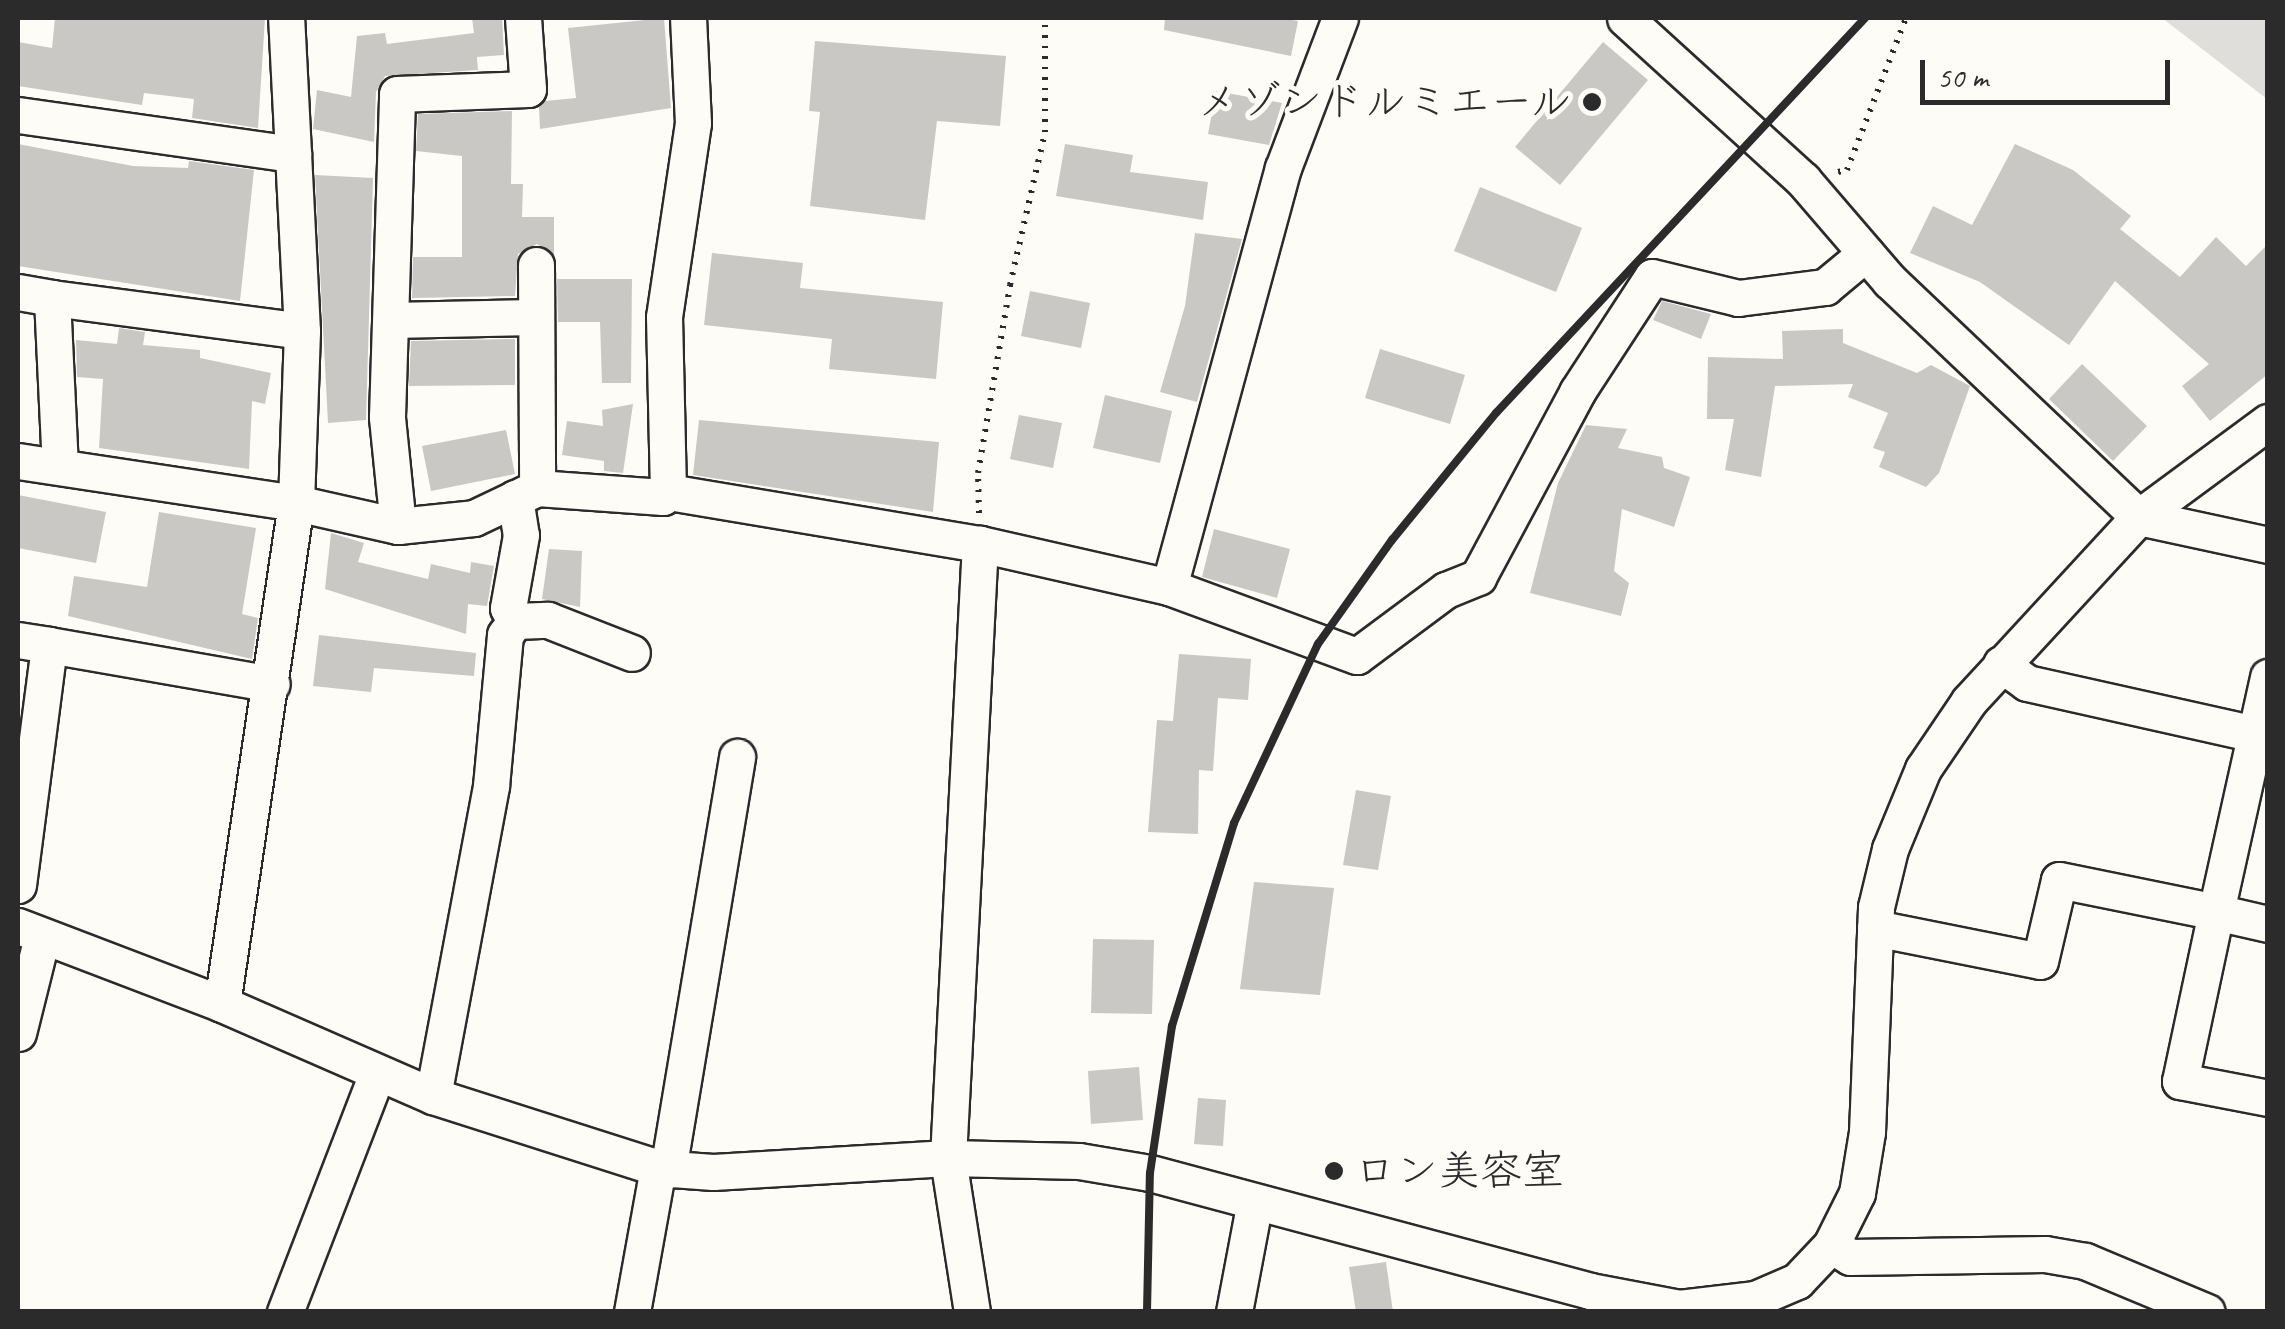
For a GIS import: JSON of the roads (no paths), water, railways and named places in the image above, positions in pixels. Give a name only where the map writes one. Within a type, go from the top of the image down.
[{"type":"street","points":[[222,1004],[296,503],[302,330],[286,18]]},
{"type":"street","points":[[398,526],[388,417],[396,94],[528,89],[524,18]]},
{"type":"street","points":[[18,461],[296,503],[398,526],[474,518],[526,493],[663,498],[668,492],[664,317],[692,123],[688,18]]},
{"type":"street","points":[[1169,587],[1283,168],[1340,18]]},
{"type":"street","points":[[1625,18],[1803,180],[1866,253],[2139,517],[2268,545]]},
{"type":"street","points":[[18,115],[293,154]]},
{"type":"street","points":[[668,492],[980,544],[1169,587],[1357,656],[1446,590],[1478,577],[1577,392],[1652,277],[1738,298],[1825,287],[1866,253]]},
{"type":"street","points":[[515,621],[508,608],[526,493],[536,265]]},
{"type":"street","points":[[60,468],[35,295],[302,330]]},
{"type":"street","points":[[391,320],[534,316]]},
{"type":"street","points":[[18,1034],[30,932],[222,1004],[433,1096],[663,1169],[948,1158],[1080,1160],[1150,1173],[1254,1206],[1679,1310],[1756,1299],[1797,1281],[1831,1245],[1857,1193],[1866,1132],[1875,928],[1890,848],[1923,768],[2001,664],[2139,517],[2268,422]]},
{"type":"street","points":[[972,1312],[948,1158],[980,544]]},
{"type":"street","points":[[515,621],[548,620],[632,653]]},
{"type":"street","points":[[433,1096],[492,786],[505,635],[515,621]]},
{"type":"street","points":[[18,886],[33,643],[272,684]]},
{"type":"street","points":[[2001,664],[2027,683],[2261,736]]},
{"type":"street","points":[[2268,677],[2261,736],[2216,912],[2180,1081],[2268,1098]]},
{"type":"street","points":[[632,1312],[663,1169],[737,757]]},
{"type":"street","points":[[1875,928],[2040,961],[2059,880],[2268,924]]},
{"type":"street","points":[[285,1312],[377,1072]]},
{"type":"street","points":[[1234,1312],[1254,1206]]},
{"type":"street","points":[[1831,1245],[1850,1257],[2045,1254],[2084,1261],[2208,1312]]},
{"type":"railway","points":[[1147,1312],[1150,1173],[1172,1026],[1234,823],[1318,644],[1392,540],[1496,413],[1865,18]]},
{"type":"place","name":"メゾンドルミエール","points":[[1592,102]]},
{"type":"place","name":"ロン美容室","points":[[1334,1171]]}]
